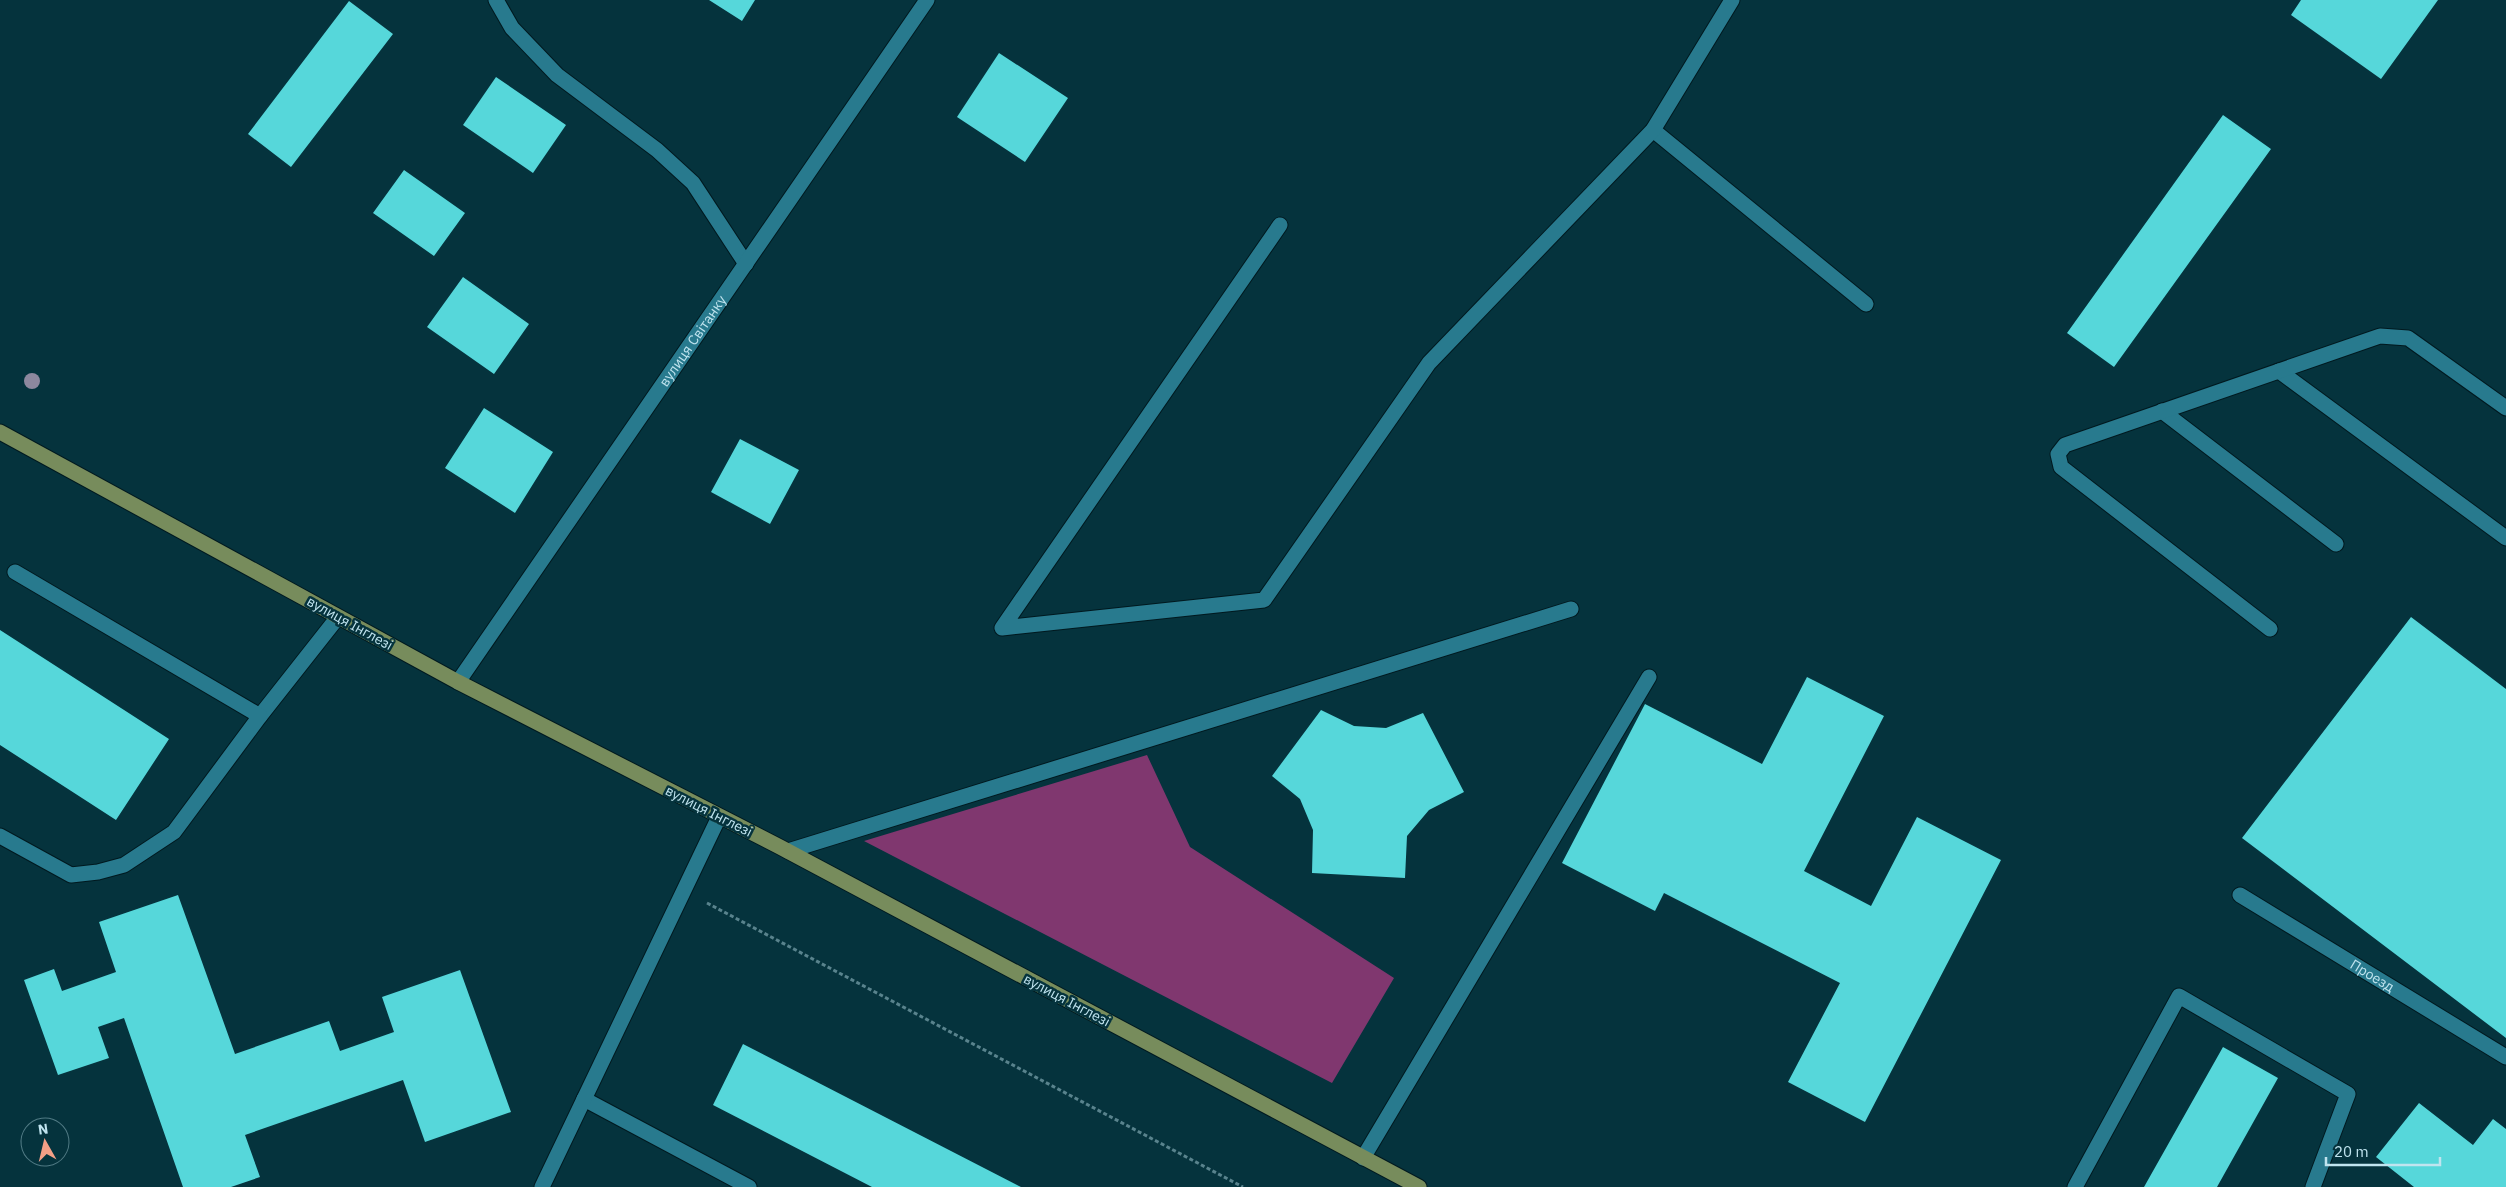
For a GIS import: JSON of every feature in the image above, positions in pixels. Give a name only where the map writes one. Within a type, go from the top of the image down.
[{"type":"main road","name":"вулиця Інглезі","points":[[0,432],[458,682],[788,852],[1419,1187]]},
{"type":"street","points":[[496,0],[512,28],[557,75],[657,150],[693,183],[746,264]]},
{"type":"street","name":"вулиця Світанку","points":[[458,682],[926,0]]},
{"type":"street","points":[[1280,225],[1002,628],[1264,600],[1429,363],[1653,130],[1732,0]]},
{"type":"street","points":[[1653,130],[1866,304]]},
{"type":"street","points":[[2270,629],[2061,467],[2058,454],[2065,445],[2380,336],[2395,335],[2408,338],[2506,408]]},
{"type":"street","points":[[2279,371],[2506,538]]},
{"type":"street","points":[[2162,411],[2336,544]]},
{"type":"street","points":[[15,572],[260,716]]},
{"type":"street","points":[[788,852],[1571,609]]},
{"type":"street","points":[[0,836],[71,875],[98,872],[124,865],[174,832],[260,716],[338,617]]},
{"type":"street","points":[[1363,1158],[1649,677]]},
{"type":"street","points":[[542,1187],[682,890],[719,817]]},
{"type":"street","name":"Проезд","points":[[2240,894],[2506,1057]]},
{"type":"street","points":[[2076,1187],[2179,996],[2348,1094],[2313,1187]]},
{"type":"street","points":[[584,1099],[748,1187]]},
{"type":"path","points":[[682,890],[1243,1187]]},
{"type":"shaded area","points":[[1147,755],[1190,847],[1394,978],[1332,1083],[864,841]]},
{"type":"building","points":[[709,0],[755,0],[742,21]]},
{"type":"building","points":[[2301,0],[2438,0],[2381,79],[2291,15]]},
{"type":"building","points":[[349,1],[393,34],[291,167],[248,134]]},
{"type":"building","points":[[999,53],[1068,98],[1025,162],[957,117]]},
{"type":"building","points":[[496,77],[566,125],[533,173],[463,125]]},
{"type":"building","points":[[2223,115],[2271,149],[2114,367],[2067,333]]},
{"type":"building","points":[[404,170],[465,213],[434,256],[373,213]]},
{"type":"building","points":[[463,277],[529,324],[494,374],[427,327]]},
{"type":"building","points":[[484,408],[553,452],[515,513],[445,468]]},
{"type":"building","points":[[740,439],[799,470],[770,524],[711,492]]},
{"type":"building","points":[[2411,617],[2506,689],[2506,1038],[2242,838]]},
{"type":"building","points":[[0,630],[169,739],[116,820],[0,745]]},
{"type":"building","points":[[1807,677],[1884,716],[1804,871],[1871,906],[1917,817],[2001,860],[1865,1122],[1788,1082],[1840,983],[1664,893],[1655,911],[1562,863],[1645,704],[1762,764]]},
{"type":"building","points":[[1321,710],[1354,726],[1386,728],[1423,713],[1464,792],[1429,810],[1407,836],[1405,878],[1312,873],[1313,830],[1300,799],[1272,776]]},
{"type":"building","points":[[178,895],[235,1054],[329,1021],[340,1051],[394,1032],[382,997],[460,970],[511,1112],[425,1142],[403,1080],[245,1135],[260,1177],[231,1187],[183,1187],[124,1018],[98,1027],[109,1058],[58,1075],[24,980],[54,969],[62,991],[116,972],[99,922]]},
{"type":"building","points":[[743,1044],[1021,1187],[872,1187],[713,1105]]},
{"type":"building","points":[[2223,1047],[2278,1078],[2217,1187],[2144,1187]]},
{"type":"building","points":[[2419,1103],[2473,1145],[2493,1119],[2506,1129],[2506,1187],[2414,1187],[2376,1157]]}]
